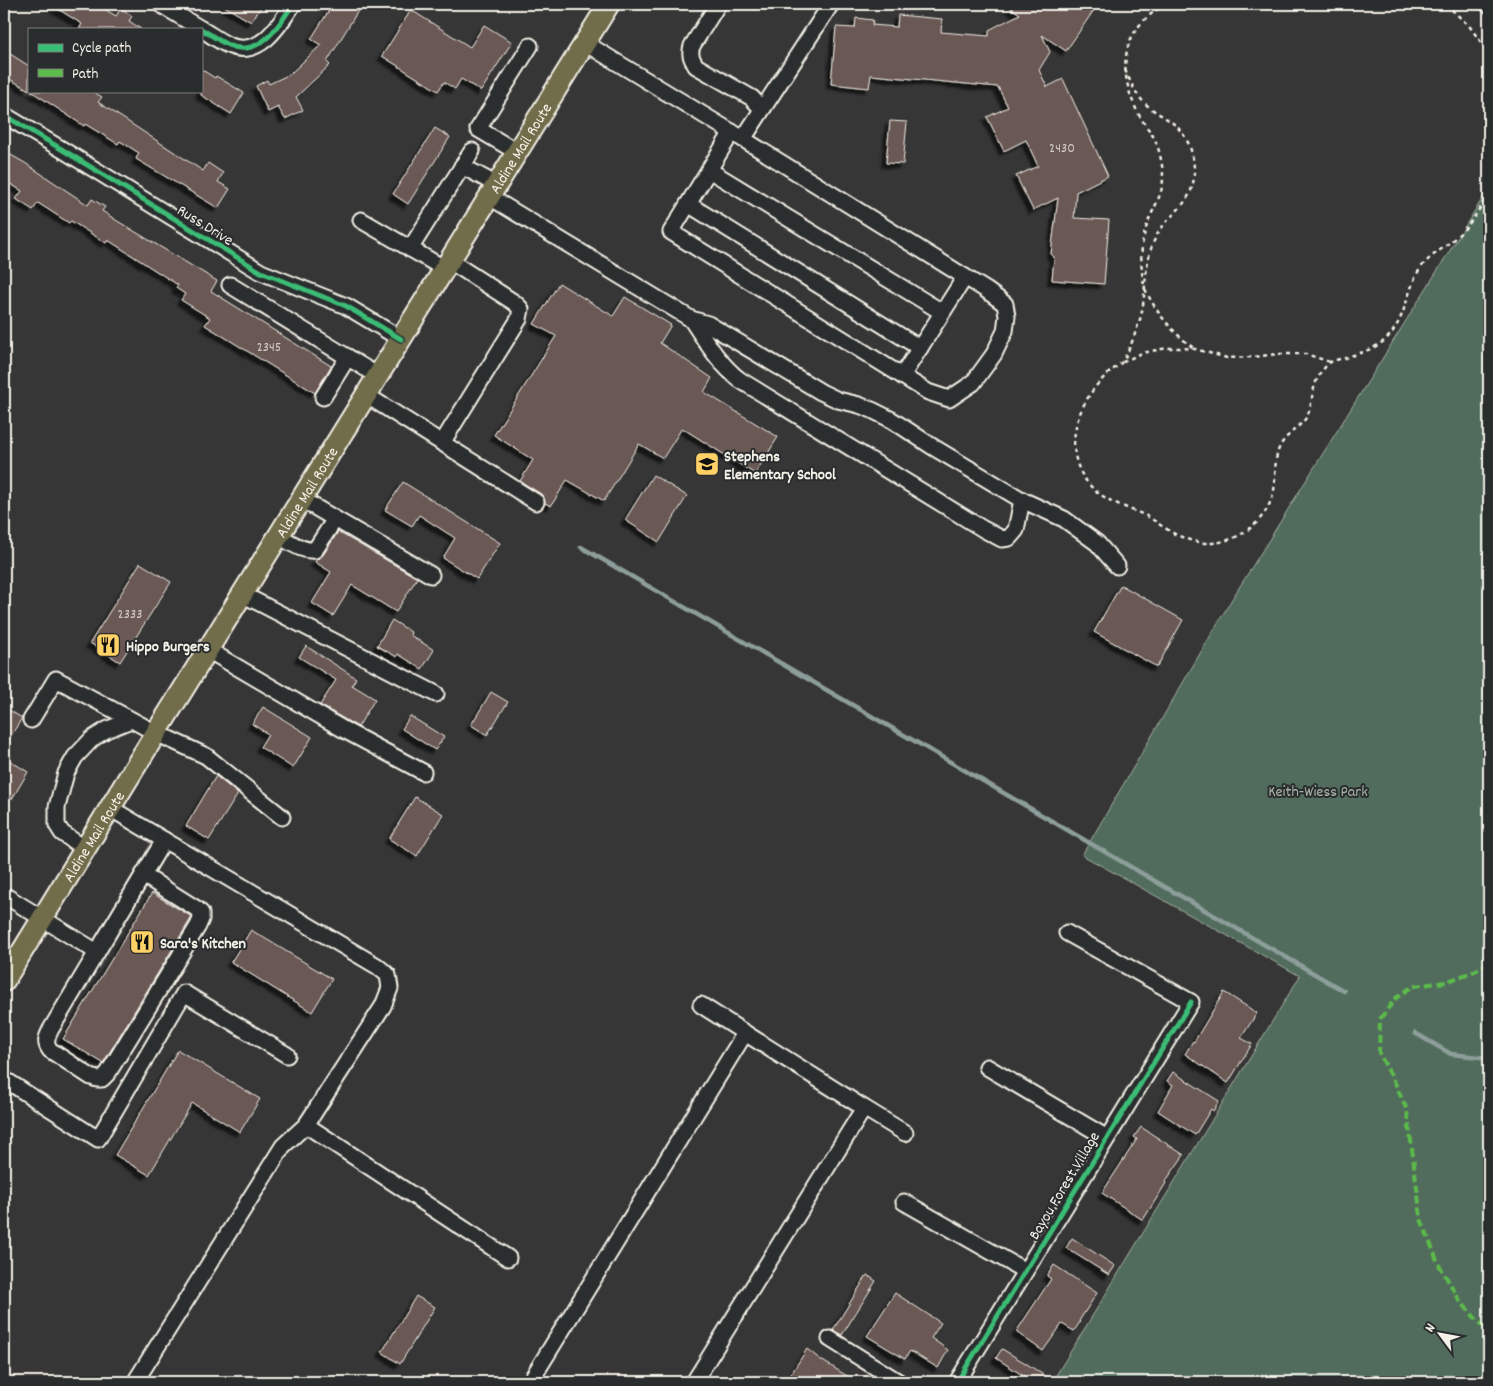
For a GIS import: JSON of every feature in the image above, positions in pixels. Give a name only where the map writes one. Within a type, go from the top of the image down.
[{"type":"main road","name":"Aldine Mail Route","points":[[4,981],[609,4]]},
{"type":"street","points":[[160,4],[199,28]]},
{"type":"street","points":[[202,30],[228,45],[237,48],[255,46],[263,42],[278,28],[293,4]]},
{"type":"street","points":[[718,4],[692,46],[691,58],[696,66],[752,98],[762,109]]},
{"type":"street","points":[[585,43],[738,135],[986,290],[1005,304],[1007,316],[1005,331],[994,354],[973,383],[949,399],[928,392],[671,232],[710,170],[738,135],[762,109],[832,4]]},
{"type":"street","points":[[517,152],[478,129],[530,46]]},
{"type":"street","name":"Russ Drive","points":[[4,116],[63,150],[261,272],[346,306],[401,339]]},
{"type":"street","points":[[410,249],[472,151]]},
{"type":"street","points":[[462,166],[494,191],[691,319],[708,324],[830,396],[848,404],[859,405],[872,410],[892,420],[933,447],[1022,500],[1064,519],[1097,543],[1117,566]]},
{"type":"street","points":[[710,170],[942,312]]},
{"type":"street","points":[[688,204],[920,348]]},
{"type":"street","points":[[361,220],[410,249],[447,265],[515,303],[521,309],[519,319],[442,443]]},
{"type":"street","points":[[246,295],[261,272]]},
{"type":"street","points":[[902,376],[965,277]]},
{"type":"street","points":[[230,285],[378,376]]},
{"type":"street","points":[[691,319],[713,352],[732,374],[983,529],[1002,538],[1010,538],[1016,530],[1022,500]]},
{"type":"street","points":[[323,397],[348,357]]},
{"type":"street","points":[[366,396],[536,502]]},
{"type":"street","points":[[301,500],[431,575]]},
{"type":"street","points":[[279,536],[302,549],[315,550],[335,519]]},
{"type":"street","points":[[242,594],[436,694]]},
{"type":"street","points":[[208,650],[346,731],[423,772]]},
{"type":"street","points":[[31,720],[56,679],[130,720],[206,756],[282,817]]},
{"type":"street","points":[[84,850],[62,832],[57,824],[57,806],[66,773],[75,757],[92,739],[106,730],[130,720]]},
{"type":"street","points":[[110,808],[376,966],[388,975],[390,988],[383,1006],[306,1125],[283,1146],[135,1382]]},
{"type":"street","points":[[143,875],[197,909],[201,919],[108,1073],[102,1079],[97,1079],[50,1050],[46,1040],[51,1029],[143,875],[164,840]]},
{"type":"street","points":[[4,895],[97,952]]},
{"type":"street","name":"Bayou Forest Village","points":[[957,1382],[1191,1002],[1067,933]]},
{"type":"street","points":[[4,1079],[98,1139],[184,993],[287,1055]]},
{"type":"street","points":[[701,1004],[906,1133]]},
{"type":"street","points":[[530,1382],[745,1033]]},
{"type":"street","points":[[987,1067],[1107,1138]]},
{"type":"street","points":[[694,1382],[864,1108]]},
{"type":"street","points":[[306,1125],[508,1258]]},
{"type":"street","points":[[904,1202],[1025,1271]]},
{"type":"street","points":[[830,1339],[899,1382]]},
{"type":"path","points":[[1167,4],[1150,15],[1135,31],[1127,50],[1125,70],[1132,99],[1141,119],[1154,138],[1162,164],[1161,194],[1150,219],[1142,245],[1141,266],[1144,287],[1163,320],[1195,349]]},
{"type":"path","points":[[1446,4],[1470,28],[1489,53]]},
{"type":"path","points":[[1122,362],[1141,317],[1144,287],[1152,246],[1162,228],[1186,201],[1192,186],[1194,168],[1190,147],[1185,137],[1170,121],[1150,108],[1141,99],[1125,70]]},
{"type":"path","points":[[1330,362],[1306,354],[1227,358],[1195,349],[1181,348],[1154,350],[1137,355],[1122,362],[1097,385],[1079,413],[1074,438],[1075,457],[1078,466],[1089,484],[1106,498],[1147,516],[1164,528],[1182,537],[1193,541],[1210,543],[1227,540],[1248,530],[1264,513],[1273,493],[1280,448],[1283,441],[1307,416],[1316,381],[1320,374],[1330,362],[1371,350],[1392,333],[1401,318],[1406,300],[1420,269],[1464,229],[1482,205],[1489,189]]},
{"type":"green space","name":"Keith-Wiess Park","points":[[1489,188],[1489,1382],[1052,1382],[1300,976],[1082,855],[1232,599]]},
{"type":"building","points":[[50,4],[96,4],[116,16],[121,8],[132,16],[129,21],[140,28],[80,28],[82,24]]},
{"type":"building","points":[[221,4],[263,4],[251,22]]},
{"type":"building","points":[[333,4],[362,4],[327,62],[330,65],[296,97],[303,110],[285,119],[278,107],[268,112],[256,86],[267,80],[269,84],[290,74],[321,45],[311,39]]},
{"type":"building","points":[[1005,4],[1085,4],[1094,10],[1066,51],[1042,35],[1050,52],[1039,70],[1047,87],[1063,79],[1108,176],[1076,192],[1074,218],[1109,220],[1104,284],[1052,280],[1054,257],[1051,254],[1058,198],[1033,210],[1016,176],[1038,166],[1026,140],[1004,151],[987,117],[1008,107],[998,87],[871,75],[869,88],[831,84],[836,27],[855,28],[856,18],[873,20],[872,25],[897,27],[898,15],[942,19],[941,32],[989,36],[989,30],[1020,14]]},
{"type":"building","points":[[411,10],[470,47],[484,25],[512,42],[481,91],[461,79],[455,89],[444,82],[438,91],[382,56]]},
{"type":"building","points":[[4,50],[28,65],[28,89],[4,76]]},
{"type":"building","points":[[202,70],[244,93],[231,114],[201,95]]},
{"type":"building","points":[[33,92],[94,92],[102,97],[98,102],[203,171],[208,163],[223,173],[218,182],[230,189],[218,208],[136,159],[139,153],[120,141],[118,144],[85,124],[84,126]]},
{"type":"building","points":[[890,121],[907,122],[903,164],[886,163]]},
{"type":"building","points":[[435,128],[450,137],[408,204],[393,194]]},
{"type":"building","points":[[4,151],[88,205],[92,199],[105,207],[102,211],[217,281],[211,291],[331,366],[315,393],[205,325],[210,318],[181,300],[185,294],[176,288],[178,285],[108,240],[106,243],[71,221],[69,223],[38,203],[33,210],[16,199],[22,191],[4,180]]},
{"type":"building","points":[[559,283],[613,316],[625,297],[671,325],[660,343],[712,378],[704,392],[778,437],[755,474],[682,428],[663,458],[639,444],[604,501],[567,480],[551,506],[545,503],[541,494],[520,481],[533,460],[494,435],[556,336],[534,324]]},
{"type":"building","points":[[653,475],[687,496],[659,542],[625,520]]},
{"type":"building","points":[[403,482],[500,543],[477,579],[443,558],[455,538],[419,515],[412,526],[385,510]]},
{"type":"building","points":[[338,532],[417,578],[396,612],[352,585],[333,616],[312,603],[331,572],[315,562],[323,555]]},
{"type":"building","points":[[140,563],[171,582],[120,662],[90,643]]},
{"type":"building","points":[[1121,585],[1183,620],[1157,667],[1094,632]]},
{"type":"building","points":[[392,620],[411,632],[410,635],[434,650],[422,669],[398,654],[397,657],[377,646]]},
{"type":"building","points":[[306,646],[356,678],[352,685],[375,699],[358,727],[320,705],[336,680],[299,657]]},
{"type":"building","points":[[491,692],[508,702],[487,735],[471,725]]},
{"type":"building","points":[[4,707],[22,718],[4,747]]},
{"type":"building","points":[[263,707],[312,737],[293,768],[260,747],[268,734],[252,724]]},
{"type":"building","points":[[410,716],[444,737],[435,750],[402,729]]},
{"type":"building","points":[[4,757],[28,772],[12,799],[4,794]]},
{"type":"building","points":[[216,776],[238,794],[209,840],[186,826]]},
{"type":"building","points":[[415,797],[443,814],[417,856],[389,839]]},
{"type":"building","points":[[152,893],[192,917],[103,1063],[63,1039]]},
{"type":"building","points":[[251,930],[332,979],[312,1012],[231,962]]},
{"type":"building","points":[[1224,992],[1257,1013],[1241,1038],[1252,1044],[1228,1083],[1185,1054]]},
{"type":"building","points":[[178,1050],[260,1099],[240,1132],[192,1103],[149,1175],[115,1155]]},
{"type":"building","points":[[1173,1072],[1219,1101],[1213,1111],[1211,1109],[1195,1135],[1158,1111],[1173,1085],[1167,1081]]},
{"type":"building","points":[[1141,1127],[1184,1155],[1165,1182],[1143,1220],[1102,1193],[1137,1139],[1134,1137]]},
{"type":"building","points":[[1072,1238],[1115,1266],[1109,1275],[1066,1248]]},
{"type":"building","points":[[1054,1265],[1097,1293],[1074,1331],[1062,1324],[1043,1351],[1016,1332],[1051,1279],[1047,1276]]},
{"type":"building","points":[[867,1275],[876,1281],[842,1335],[833,1330]]},
{"type":"building","points":[[895,1293],[941,1323],[931,1338],[948,1350],[938,1368],[910,1351],[905,1359],[867,1336]]},
{"type":"building","points":[[416,1296],[435,1307],[400,1364],[382,1352]]},
{"type":"building","points":[[807,1349],[821,1360],[857,1382],[786,1382]]},
{"type":"building","points":[[1002,1349],[1054,1382],[1033,1382],[996,1358]]},
{"type":"waterway","points":[[581,547],[1344,991]]},
{"type":"waterway","points":[[1415,1033],[1451,1054],[1489,1058]]},
{"type":"marked path","points":[[1489,962],[1475,971],[1446,982],[1413,986],[1396,998],[1380,1019],[1379,1053],[1407,1110],[1421,1219],[1438,1263],[1460,1301],[1489,1332]]},
{"type":"cycle path","points":[[202,30],[228,45],[249,48],[267,38],[293,4]]},
{"type":"cycle path","points":[[4,115],[261,272],[346,306],[401,339]]},
{"type":"cycle path","points":[[957,1382],[1191,1002]]},
{"type":"place","name":"Stephens Elementary School","points":[[707,464]]},
{"type":"place","name":"Hippo Burgers","points":[[108,645]]},
{"type":"place","name":"Sara's Kitchen","points":[[142,942]]}]
